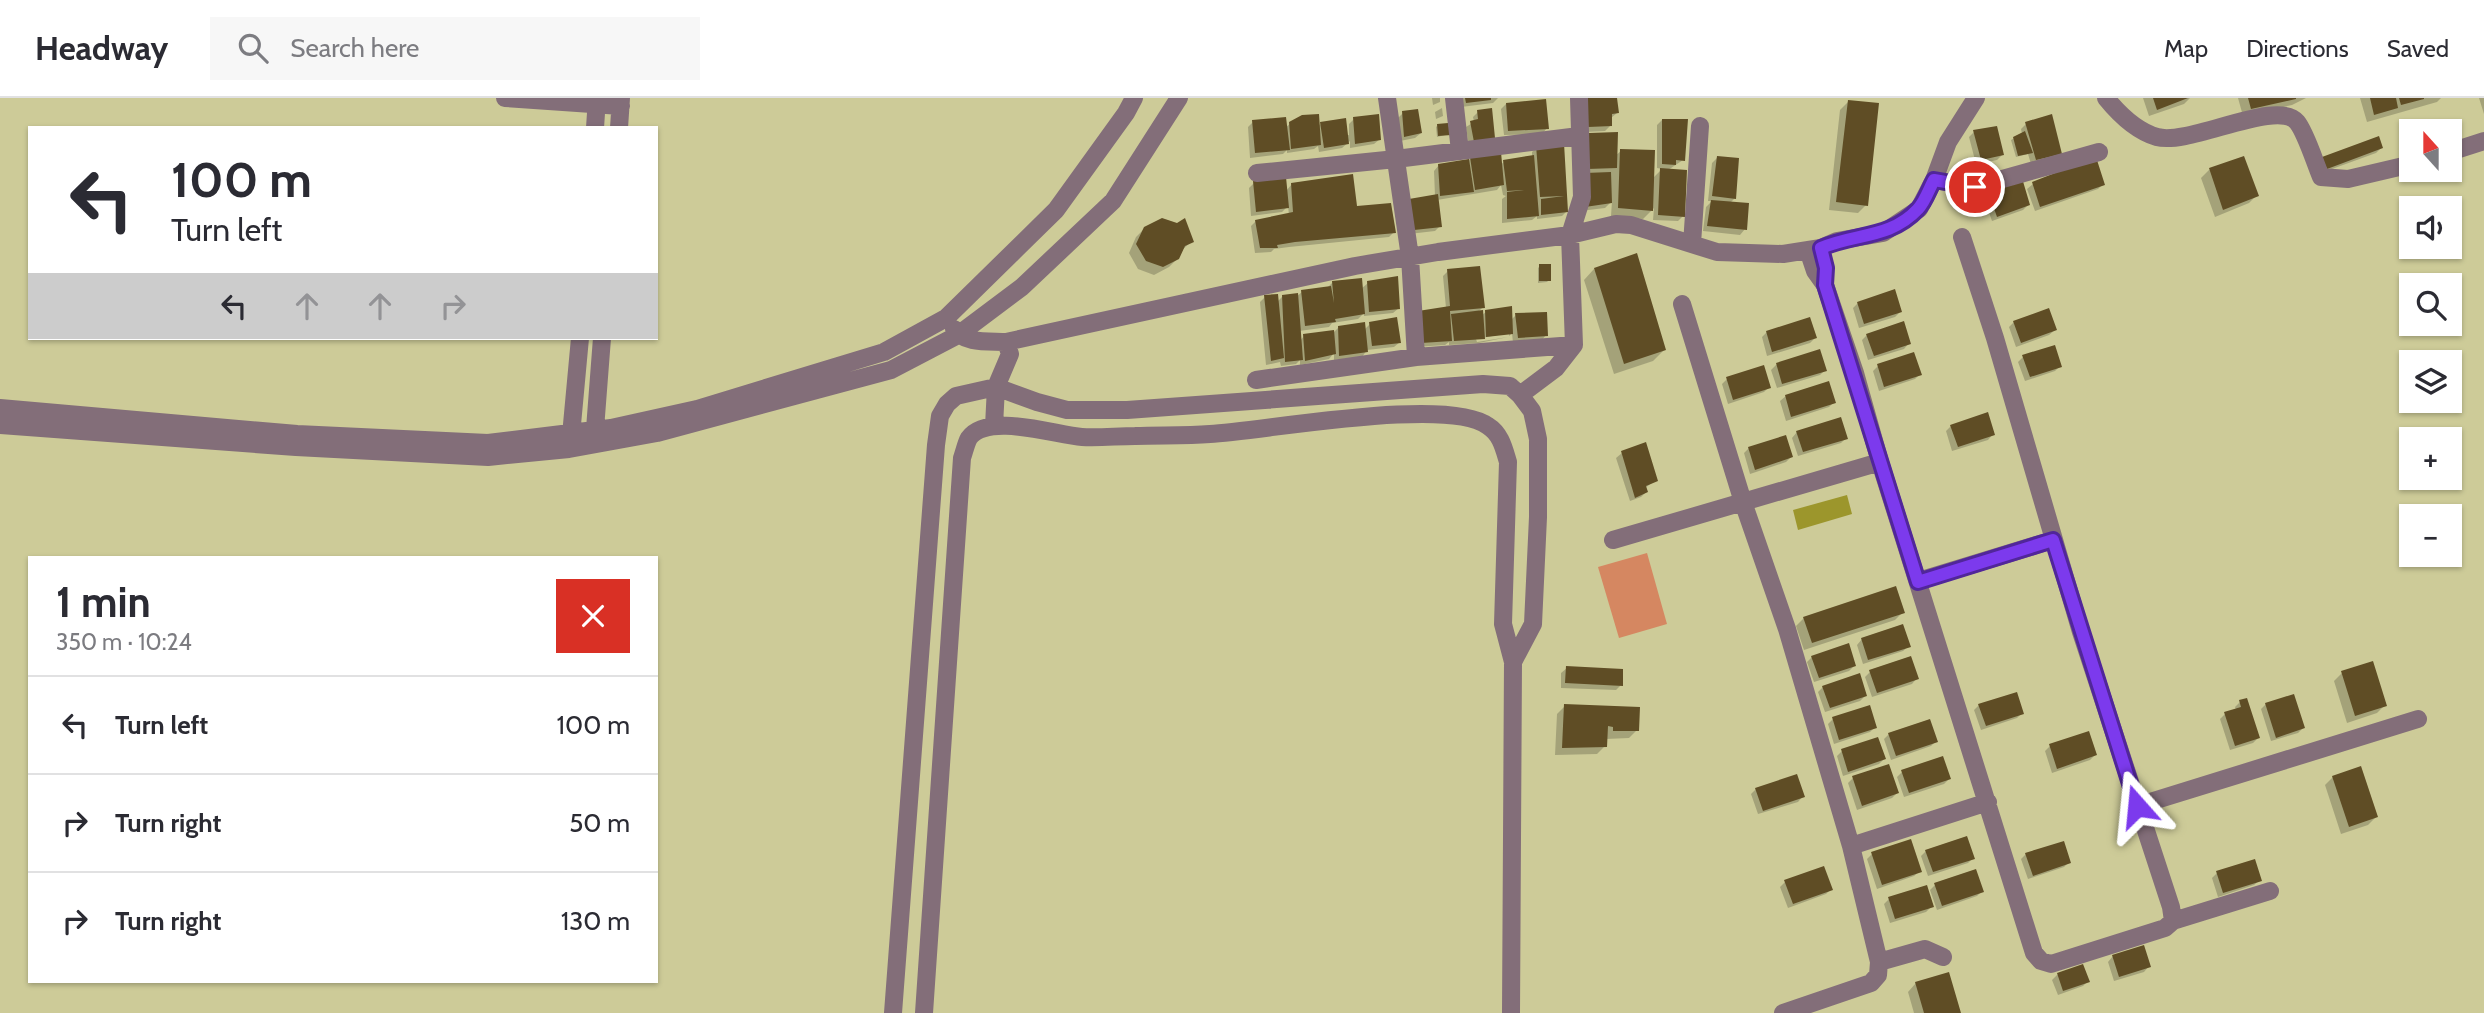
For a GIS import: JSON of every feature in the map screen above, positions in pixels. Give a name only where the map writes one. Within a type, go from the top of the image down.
[{"type":"street","points":[[505,98],[621,102],[619,126]]},
{"type":"street","points":[[594,438],[697,410],[884,352],[946,318],[1056,210],[1134,98]]},
{"type":"street","points":[[0,425],[296,447],[488,457],[701,422],[891,370],[958,335],[1022,287],[1113,201],[1179,98]]},
{"type":"street","points":[[1387,98],[1410,257],[1416,357]]},
{"type":"street","points":[[1454,98],[1460,151]]},
{"type":"street","points":[[1520,395],[1556,368],[1574,345],[1570,235],[1582,197],[1579,98]]},
{"type":"street","points":[[946,318],[958,335],[966,339],[1006,342],[1342,269],[1570,235],[1616,224],[1631,225],[1717,252],[1783,254],[1814,249],[1837,241],[1883,233],[1919,209],[1934,180],[1948,142],[1976,98]]},
{"type":"street","points":[[2106,98],[2119,114],[2138,128],[2158,137],[2183,136],[2266,115],[2286,114],[2297,121],[2321,177],[2348,179],[2399,167]]},
{"type":"street","points":[[595,126],[597,101]]},
{"type":"street","points":[[1692,244],[1700,126]]},
{"type":"street","points":[[1257,173],[1579,136]]},
{"type":"street","points":[[2462,148],[2484,141]]},
{"type":"street","points":[[1934,180],[1975,187],[2099,152]]},
{"type":"street","points":[[1962,237],[2053,540],[2171,907],[2173,921]]},
{"type":"street","points":[[1814,249],[1815,271],[1825,285],[1855,373],[1880,462],[2034,953],[2041,961],[2051,964],[2165,928],[2173,921],[2270,891]]},
{"type":"street","points":[[1682,304],[1743,502],[1787,629],[1851,846],[1879,962],[1878,975],[1871,983],[1783,1013]]},
{"type":"street","points":[[570,442],[580,340]]},
{"type":"street","points":[[594,438],[603,340]]},
{"type":"street","points":[[993,426],[996,387],[1010,354],[1006,342]]},
{"type":"street","points":[[1256,380],[1416,357],[1574,345]]},
{"type":"street","points":[[893,1013],[940,416],[956,396],[996,387],[1067,410],[1128,410],[1483,384],[1510,386],[1532,411],[1538,439],[1538,517],[1532,624],[1513,662]]},
{"type":"street","points":[[0,408],[297,434],[488,443],[570,442]]},
{"type":"street","points":[[924,1013],[962,458],[969,439],[981,429],[993,426],[1025,427],[1082,437],[1210,434],[1340,419],[1434,413],[1467,416],[1488,425],[1500,438],[1508,462],[1503,624],[1513,662],[1511,1013]]},
{"type":"street","points":[[1614,540],[1880,462]]},
{"type":"street","points":[[1918,582],[2053,540]]},
{"type":"street","points":[[2137,806],[2418,719]]},
{"type":"street","points":[[1851,846],[1988,802]]},
{"type":"street","points":[[1879,962],[1925,949],[1943,957]]},
{"type":"shaded area","points":[[1847,495],[1852,514],[1798,530],[1793,510]]},
{"type":"shaded area","points":[[1647,553],[1667,624],[1619,638],[1598,567]]},
{"type":"building","points":[[1465,98],[1491,98],[1491,100],[1466,103]]},
{"type":"building","points":[[1587,98],[1617,98],[1619,113],[1612,114],[1612,126],[1588,127]]},
{"type":"building","points":[[2153,98],[2188,98],[2157,110]]},
{"type":"building","points":[[2248,98],[2296,98],[2296,99],[2251,109]]},
{"type":"building","points":[[2370,98],[2396,98],[2398,108],[2374,115]]},
{"type":"building","points":[[2399,98],[2424,98],[2424,99],[2401,105]]},
{"type":"building","points":[[1546,99],[1549,129],[1508,131],[1506,103]]},
{"type":"building","points":[[1848,100],[1879,103],[1868,206],[1836,202]]},
{"type":"building","points":[[1492,108],[1495,138],[1474,142],[1470,121],[1478,119],[1477,110]]},
{"type":"building","points":[[1418,109],[1422,133],[1404,137],[1402,111]]},
{"type":"building","points":[[1319,114],[1321,145],[1291,149],[1289,122],[1302,115]]},
{"type":"building","points":[[1379,114],[1381,140],[1355,144],[1353,117]]},
{"type":"building","points":[[2052,114],[2062,154],[2036,160],[2025,122]]},
{"type":"building","points":[[1286,117],[1290,150],[1255,153],[1252,120]]},
{"type":"building","points":[[1346,118],[1349,144],[1324,148],[1320,122]]},
{"type":"building","points":[[1662,119],[1688,119],[1685,161],[1676,160],[1676,165],[1662,164]]},
{"type":"building","points":[[1448,123],[1451,135],[1438,136],[1437,124]]},
{"type":"building","points":[[1997,126],[2004,155],[1981,160],[1973,130]]},
{"type":"building","points":[[2025,131],[2033,153],[2018,156],[2013,137]]},
{"type":"building","points":[[1618,132],[1617,168],[1587,169],[1589,133]]},
{"type":"building","points":[[2379,136],[2383,148],[2327,169],[2322,157]]},
{"type":"building","points":[[1564,143],[1568,212],[1541,215],[1541,199],[1564,196],[1540,197],[1536,145]]},
{"type":"building","points":[[1620,149],[1655,150],[1653,211],[1618,208]]},
{"type":"building","points":[[1501,152],[1504,185],[1475,190],[1470,157]]},
{"type":"building","points":[[1534,155],[1539,216],[1507,219],[1507,192],[1524,190],[1507,191],[1503,160]]},
{"type":"building","points":[[1717,156],[1739,158],[1736,199],[1712,196]]},
{"type":"building","points":[[2244,156],[2259,196],[2223,210],[2209,168]]},
{"type":"building","points":[[2096,157],[2105,185],[2040,207],[2032,182]]},
{"type":"building","points":[[1469,159],[1474,192],[1440,196],[1438,164]]},
{"type":"building","points":[[1980,161],[1981,174],[1964,177],[1962,166]]},
{"type":"building","points":[[1660,168],[1687,170],[1685,217],[1658,215]]},
{"type":"building","points":[[1611,172],[1612,203],[1585,207],[1585,173]]},
{"type":"building","points":[[1353,174],[1357,206],[1391,203],[1396,233],[1295,242],[1277,245],[1278,248],[1260,248],[1255,220],[1293,212],[1291,183]]},
{"type":"building","points":[[1286,177],[1289,208],[1256,212],[1253,181]]},
{"type":"building","points":[[2022,178],[2030,205],[1997,217],[1987,188]]},
{"type":"building","points":[[1438,194],[1442,227],[1414,230],[1409,199]]},
{"type":"building","points":[[1711,200],[1749,203],[1747,230],[1707,226]]},
{"type":"building","points":[[1162,218],[1177,223],[1185,218],[1194,242],[1185,246],[1179,259],[1163,267],[1146,261],[1136,244],[1144,227]]},
{"type":"building","points":[[1637,253],[1666,350],[1624,364],[1594,268]]},
{"type":"building","points":[[1539,264],[1551,264],[1551,281],[1539,281]]},
{"type":"building","points":[[1480,266],[1485,308],[1450,311],[1452,341],[1421,343],[1418,311],[1450,306],[1447,269]]},
{"type":"building","points":[[1398,276],[1400,309],[1369,312],[1367,281]]},
{"type":"building","points":[[1362,278],[1365,314],[1335,319],[1336,322],[1305,326],[1301,290],[1331,286],[1334,303],[1332,281]]},
{"type":"building","points":[[1895,289],[1902,312],[1864,324],[1857,302]]},
{"type":"building","points":[[1298,293],[1303,360],[1285,362],[1282,295]]},
{"type":"building","points":[[1278,294],[1284,358],[1271,361],[1264,295]]},
{"type":"building","points":[[1512,306],[1513,334],[1486,337],[1485,310]]},
{"type":"building","points":[[2049,308],[2057,330],[2021,343],[2013,321]]},
{"type":"building","points":[[1483,310],[1485,339],[1454,341],[1451,314]]},
{"type":"building","points":[[1547,312],[1548,336],[1518,338],[1515,313]]},
{"type":"building","points":[[1397,317],[1401,343],[1372,346],[1369,322]]},
{"type":"building","points":[[1810,317],[1817,338],[1772,352],[1766,331]]},
{"type":"building","points":[[1904,321],[1911,344],[1874,356],[1866,334]]},
{"type":"building","points":[[1365,322],[1368,352],[1339,356],[1338,326]]},
{"type":"building","points":[[1334,330],[1336,354],[1305,361],[1303,334]]},
{"type":"building","points":[[2055,345],[2062,367],[2030,377],[2022,355]]},
{"type":"building","points":[[1820,349],[1827,371],[1782,384],[1776,363]]},
{"type":"building","points":[[1914,352],[1922,375],[1884,387],[1877,364]]},
{"type":"building","points":[[1764,365],[1771,388],[1733,400],[1726,377]]},
{"type":"building","points":[[1829,381],[1836,403],[1791,417],[1785,395]]},
{"type":"building","points":[[1988,412],[1995,435],[1958,447],[1950,425]]},
{"type":"building","points":[[1841,417],[1848,439],[1803,452],[1796,431]]},
{"type":"building","points":[[1786,435],[1793,457],[1755,470],[1748,447]]},
{"type":"building","points":[[1646,442],[1658,481],[1646,486],[1648,492],[1635,498],[1621,451]]},
{"type":"building","points":[[1896,586],[1905,613],[1812,643],[1803,617]]},
{"type":"building","points":[[1903,624],[1911,647],[1868,660],[1861,638]]},
{"type":"building","points":[[1849,643],[1856,666],[1819,678],[1811,656]]},
{"type":"building","points":[[1911,656],[1919,679],[1877,693],[1869,670]]},
{"type":"building","points":[[2373,661],[2387,706],[2355,716],[2341,671]]},
{"type":"building","points":[[1566,666],[1623,669],[1623,686],[1565,683]]},
{"type":"building","points":[[1860,673],[1867,696],[1830,708],[1822,686]]},
{"type":"building","points":[[2017,692],[2024,714],[1986,726],[1978,704]]},
{"type":"building","points":[[2294,694],[2305,728],[2276,738],[2265,703]]},
{"type":"building","points":[[2247,698],[2260,738],[2235,746],[2224,712],[2241,707],[2239,700]]},
{"type":"building","points":[[1564,704],[1640,707],[1639,731],[1613,731],[1613,727],[1608,726],[1607,747],[1562,748]]},
{"type":"building","points":[[1870,705],[1877,728],[1839,740],[1832,717]]},
{"type":"building","points":[[1930,719],[1938,742],[1896,756],[1888,733]]},
{"type":"building","points":[[2089,731],[2097,755],[2057,769],[2049,744]]},
{"type":"building","points":[[1878,737],[1886,759],[1848,772],[1841,749]]},
{"type":"building","points":[[1943,756],[1951,779],[1909,793],[1901,770]]},
{"type":"building","points":[[1889,764],[1899,793],[1862,806],[1852,776]]},
{"type":"building","points":[[2361,766],[2378,817],[2349,827],[2332,776]]},
{"type":"building","points":[[1797,774],[1805,797],[1763,811],[1755,788]]},
{"type":"building","points":[[1967,836],[1975,859],[1933,872],[1925,850]]},
{"type":"building","points":[[1911,839],[1922,872],[1882,885],[1871,852]]},
{"type":"building","points":[[2064,841],[2071,863],[2033,876],[2025,853]]},
{"type":"building","points":[[2255,859],[2262,881],[2223,893],[2216,871]]},
{"type":"building","points":[[1824,866],[1833,890],[1793,904],[1784,880]]},
{"type":"building","points":[[1976,869],[1984,892],[1942,906],[1934,883]]},
{"type":"building","points":[[1927,885],[1934,907],[1895,919],[1888,897]]},
{"type":"building","points":[[2144,945],[2151,967],[2119,977],[2112,955]]},
{"type":"building","points":[[2083,964],[2090,982],[2063,991],[2057,973]]},
{"type":"building","points":[[1949,972],[1961,1013],[1924,1013],[1915,982]]},
{"type":"route","points":[[1975,187],[1934,180],[1919,209],[1883,233],[1837,241],[1821,248],[1826,268],[1825,285],[1855,373],[1918,582],[2053,540],[2137,806]]}]
